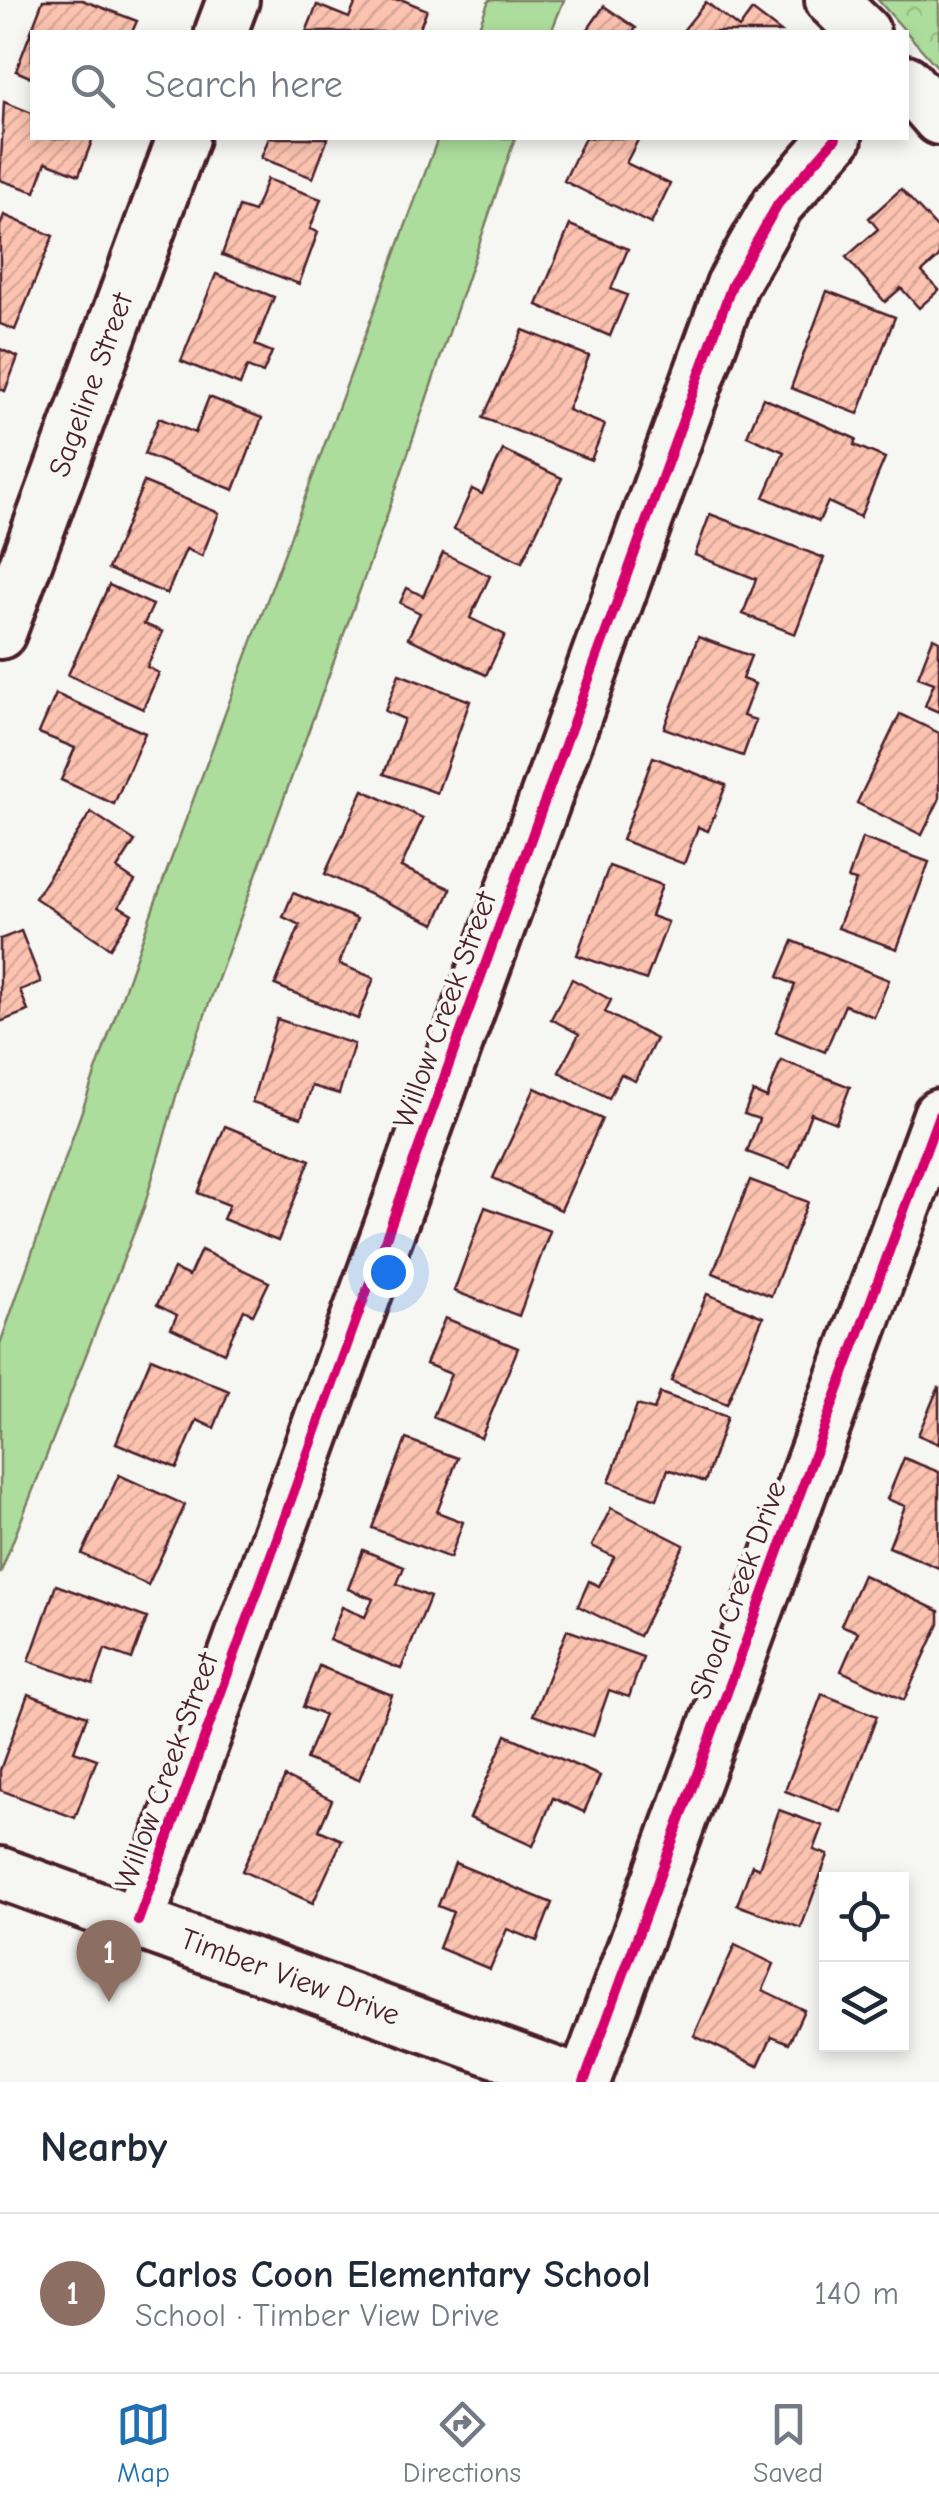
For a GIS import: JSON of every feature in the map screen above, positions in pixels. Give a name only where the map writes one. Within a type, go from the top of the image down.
[{"type":"street","points":[[222,30],[233,0]]},
{"type":"street","points":[[831,0],[862,30]]},
{"type":"street","points":[[909,85],[939,120]]},
{"type":"street","name":"Sageline Street","points":[[0,634],[181,140]]},
{"type":"street","name":"Willow Creek Street","points":[[138,1922],[732,285],[778,204],[834,140]]},
{"type":"street","name":"Shoal Creek Drive","points":[[582,2082],[939,1114]]},
{"type":"street","name":"Timber View Drive","points":[[0,1873],[138,1922],[471,2064],[582,2082]]},
{"type":"green space","points":[[489,0],[564,0],[552,30],[478,30]]},
{"type":"green space","points":[[878,0],[939,0],[939,69],[909,35],[909,30],[905,30]]},
{"type":"green space","points":[[437,140],[514,140],[385,521],[179,1086],[144,1207],[0,1574],[0,1344],[155,903]]},
{"type":"building","points":[[43,0],[82,0],[137,21],[133,30],[32,30]]},
{"type":"building","points":[[357,0],[403,0],[427,10],[419,30],[307,30],[317,5],[349,18]]},
{"type":"building","points":[[706,2],[739,28],[752,10],[778,30],[684,30]]},
{"type":"building","points":[[604,6],[636,28],[634,30],[587,30]]},
{"type":"building","points":[[30,34],[30,77],[16,71]]},
{"type":"building","points":[[4,102],[30,112],[30,140],[92,140],[79,175],[46,162],[35,192],[0,180]]},
{"type":"building","points":[[268,140],[327,140],[313,178],[261,158]]},
{"type":"building","points":[[584,140],[638,140],[626,163],[670,184],[651,224],[564,181]]},
{"type":"building","points":[[267,179],[321,199],[310,229],[318,232],[299,284],[222,255],[239,207],[254,212]]},
{"type":"building","points":[[901,189],[939,230],[939,257],[922,272],[939,290],[919,308],[901,288],[885,302],[846,257],[878,229],[869,218]]},
{"type":"building","points":[[4,215],[53,236],[15,330],[0,324],[0,226]]},
{"type":"building","points":[[570,225],[628,249],[611,289],[627,295],[610,336],[537,305]]},
{"type":"building","points":[[216,274],[274,297],[255,345],[272,352],[263,373],[247,367],[240,385],[181,361]]},
{"type":"building","points":[[827,291],[895,317],[858,414],[791,388]]},
{"type":"building","points":[[523,330],[589,356],[568,410],[605,425],[591,460],[483,418]]},
{"type":"building","points":[[0,349],[18,357],[5,391],[0,389]]},
{"type":"building","points":[[209,397],[262,418],[234,490],[144,454],[159,418],[195,433]]},
{"type":"building","points":[[763,398],[856,439],[854,445],[885,458],[860,517],[828,502],[819,521],[764,497],[784,452],[747,436]]},
{"type":"building","points":[[503,450],[562,478],[522,562],[454,529],[472,489],[482,494]]},
{"type":"building","points":[[144,482],[219,513],[202,556],[186,549],[167,594],[108,569]]},
{"type":"building","points":[[710,514],[824,558],[795,634],[743,614],[756,579],[695,555]]},
{"type":"building","points":[[443,553],[490,576],[470,618],[505,635],[486,675],[408,638],[420,613],[400,603],[407,588],[423,596]]},
{"type":"building","points":[[109,585],[153,605],[144,624],[163,632],[147,667],[159,673],[143,709],[68,675]]},
{"type":"building","points":[[698,637],[751,656],[742,679],[755,684],[743,716],[756,720],[743,756],[664,728]]},
{"type":"building","points":[[933,638],[939,641],[939,712],[925,706],[934,683],[918,677]]},
{"type":"building","points":[[399,674],[470,701],[437,793],[384,774],[404,719],[385,711]]},
{"type":"building","points":[[56,694],[145,733],[114,804],[61,780],[75,748],[39,733]]},
{"type":"building","points":[[900,714],[939,733],[939,800],[922,835],[857,803]]},
{"type":"building","points":[[653,757],[726,785],[708,831],[698,827],[684,864],[622,840]]},
{"type":"building","points":[[363,790],[423,818],[401,867],[451,889],[435,924],[325,874]]},
{"type":"building","points":[[91,812],[135,841],[117,869],[135,881],[119,906],[132,914],[110,948],[35,898]]},
{"type":"building","points":[[862,838],[929,862],[897,949],[838,928],[856,881],[848,879]]},
{"type":"building","points":[[609,866],[662,885],[651,916],[668,922],[646,980],[577,955]]},
{"type":"building","points":[[293,893],[357,919],[339,964],[374,978],[358,1019],[275,985],[300,925],[283,917]]},
{"type":"building","points":[[21,931],[41,982],[20,990],[28,1011],[0,1022],[0,939]]},
{"type":"building","points":[[793,941],[889,980],[874,1017],[845,1005],[825,1052],[776,1032],[795,985],[778,977]]},
{"type":"building","points":[[572,979],[611,1000],[605,1012],[656,1039],[635,1081],[621,1074],[609,1098],[559,1072],[579,1034],[551,1019]]},
{"type":"building","points":[[277,1019],[354,1044],[339,1094],[312,1086],[301,1118],[252,1102]]},
{"type":"building","points":[[781,1060],[850,1087],[836,1123],[811,1113],[790,1168],[747,1152],[759,1119],[744,1114],[753,1092],[767,1098]]},
{"type":"building","points":[[535,1088],[602,1119],[561,1210],[493,1178]]},
{"type":"building","points":[[225,1126],[310,1160],[278,1241],[223,1219],[229,1205],[198,1193]]},
{"type":"building","points":[[750,1180],[808,1202],[771,1296],[713,1273]]},
{"type":"building","points":[[485,1207],[550,1231],[519,1316],[454,1291]]},
{"type":"building","points":[[201,1250],[269,1282],[253,1315],[244,1310],[224,1353],[171,1328],[177,1315],[157,1305],[174,1269],[189,1276]]},
{"type":"building","points":[[707,1294],[763,1317],[727,1404],[671,1381]]},
{"type":"building","points":[[445,1318],[518,1348],[481,1438],[433,1417],[451,1374],[426,1364]]},
{"type":"building","points":[[151,1358],[229,1391],[214,1428],[197,1420],[177,1468],[116,1443]]},
{"type":"building","points":[[939,1386],[939,1444],[918,1435]]},
{"type":"building","points":[[660,1393],[727,1417],[705,1482],[668,1469],[657,1499],[609,1482],[637,1405],[654,1410]]},
{"type":"building","points":[[406,1439],[458,1458],[437,1512],[463,1522],[450,1558],[372,1528]]},
{"type":"building","points":[[904,1458],[939,1472],[939,1568],[889,1547],[905,1506],[887,1499]]},
{"type":"building","points":[[119,1475],[185,1505],[148,1585],[82,1554]]},
{"type":"building","points":[[611,1508],[684,1545],[639,1636],[578,1606],[589,1581],[599,1586],[614,1557],[592,1546]]},
{"type":"building","points":[[363,1550],[404,1567],[397,1584],[430,1597],[401,1669],[329,1640],[342,1607],[365,1617],[373,1599],[348,1589]]},
{"type":"building","points":[[863,1575],[939,1611],[939,1624],[904,1700],[841,1671],[858,1632],[841,1625]]},
{"type":"building","points":[[56,1585],[147,1618],[132,1659],[105,1649],[93,1684],[29,1661]]},
{"type":"building","points":[[567,1630],[643,1657],[629,1697],[609,1690],[593,1736],[533,1715]]},
{"type":"building","points":[[319,1666],[392,1695],[359,1780],[306,1759],[324,1715],[303,1707]]},
{"type":"building","points":[[28,1694],[87,1716],[74,1751],[97,1759],[75,1818],[0,1790],[0,1770]]},
{"type":"building","points":[[822,1694],[877,1716],[841,1812],[785,1791]]},
{"type":"building","points":[[506,1735],[600,1776],[584,1812],[553,1798],[533,1846],[470,1818]]},
{"type":"building","points":[[285,1777],[332,1800],[319,1830],[342,1840],[313,1903],[242,1871]]},
{"type":"building","points":[[779,1810],[823,1826],[814,1850],[828,1855],[801,1928],[737,1905],[752,1865],[759,1868]]},
{"type":"building","points":[[455,1863],[552,1903],[537,1941],[507,1929],[490,1969],[439,1948],[453,1912],[438,1906]]},
{"type":"building","points":[[735,1945],[774,1964],[763,1990],[804,2010],[789,2043],[772,2036],[758,2066],[694,2036]]},
{"type":"cycle path","points":[[138,1921],[732,285],[778,204],[834,140]]},
{"type":"cycle path","points":[[584,2082],[939,1115]]},
{"type":"place","name":"Carlos Coon Elementary School","points":[[109,2002]]}]
